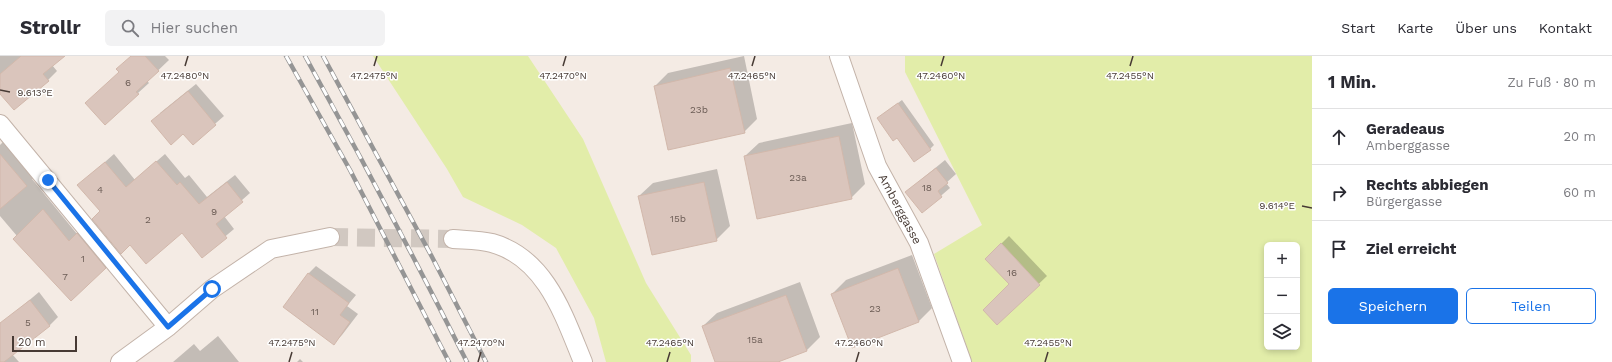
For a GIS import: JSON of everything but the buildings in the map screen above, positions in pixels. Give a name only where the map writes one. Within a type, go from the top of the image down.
[{"type":"street","name":"Amberggasse","points":[[838,56],[877,166],[919,243],[962,362]]},
{"type":"street","points":[[0,124],[168,327]]},
{"type":"street","points":[[120,362],[168,327],[212,289],[272,249],[330,237]]},
{"type":"street","points":[[453,239],[492,243],[512,251],[530,264],[556,299],[583,362]]},
{"type":"green space","points":[[373,56],[528,56],[583,139],[646,283],[691,355],[691,362],[606,362],[594,318],[556,248],[522,225],[463,197],[447,169]]},
{"type":"green space","points":[[905,56],[1312,56],[1312,362],[972,362],[934,254],[982,225],[905,72]]},
{"type":"tunnel","points":[[330,237],[453,239]]},
{"type":"railway","points":[[286,56],[350,170],[449,362]]},
{"type":"railway","points":[[305,56],[388,208],[467,362]]},
{"type":"railway","points":[[323,56],[431,255],[486,362]]},
{"type":"route","points":[[48,180],[168,327],[212,289]]}]
